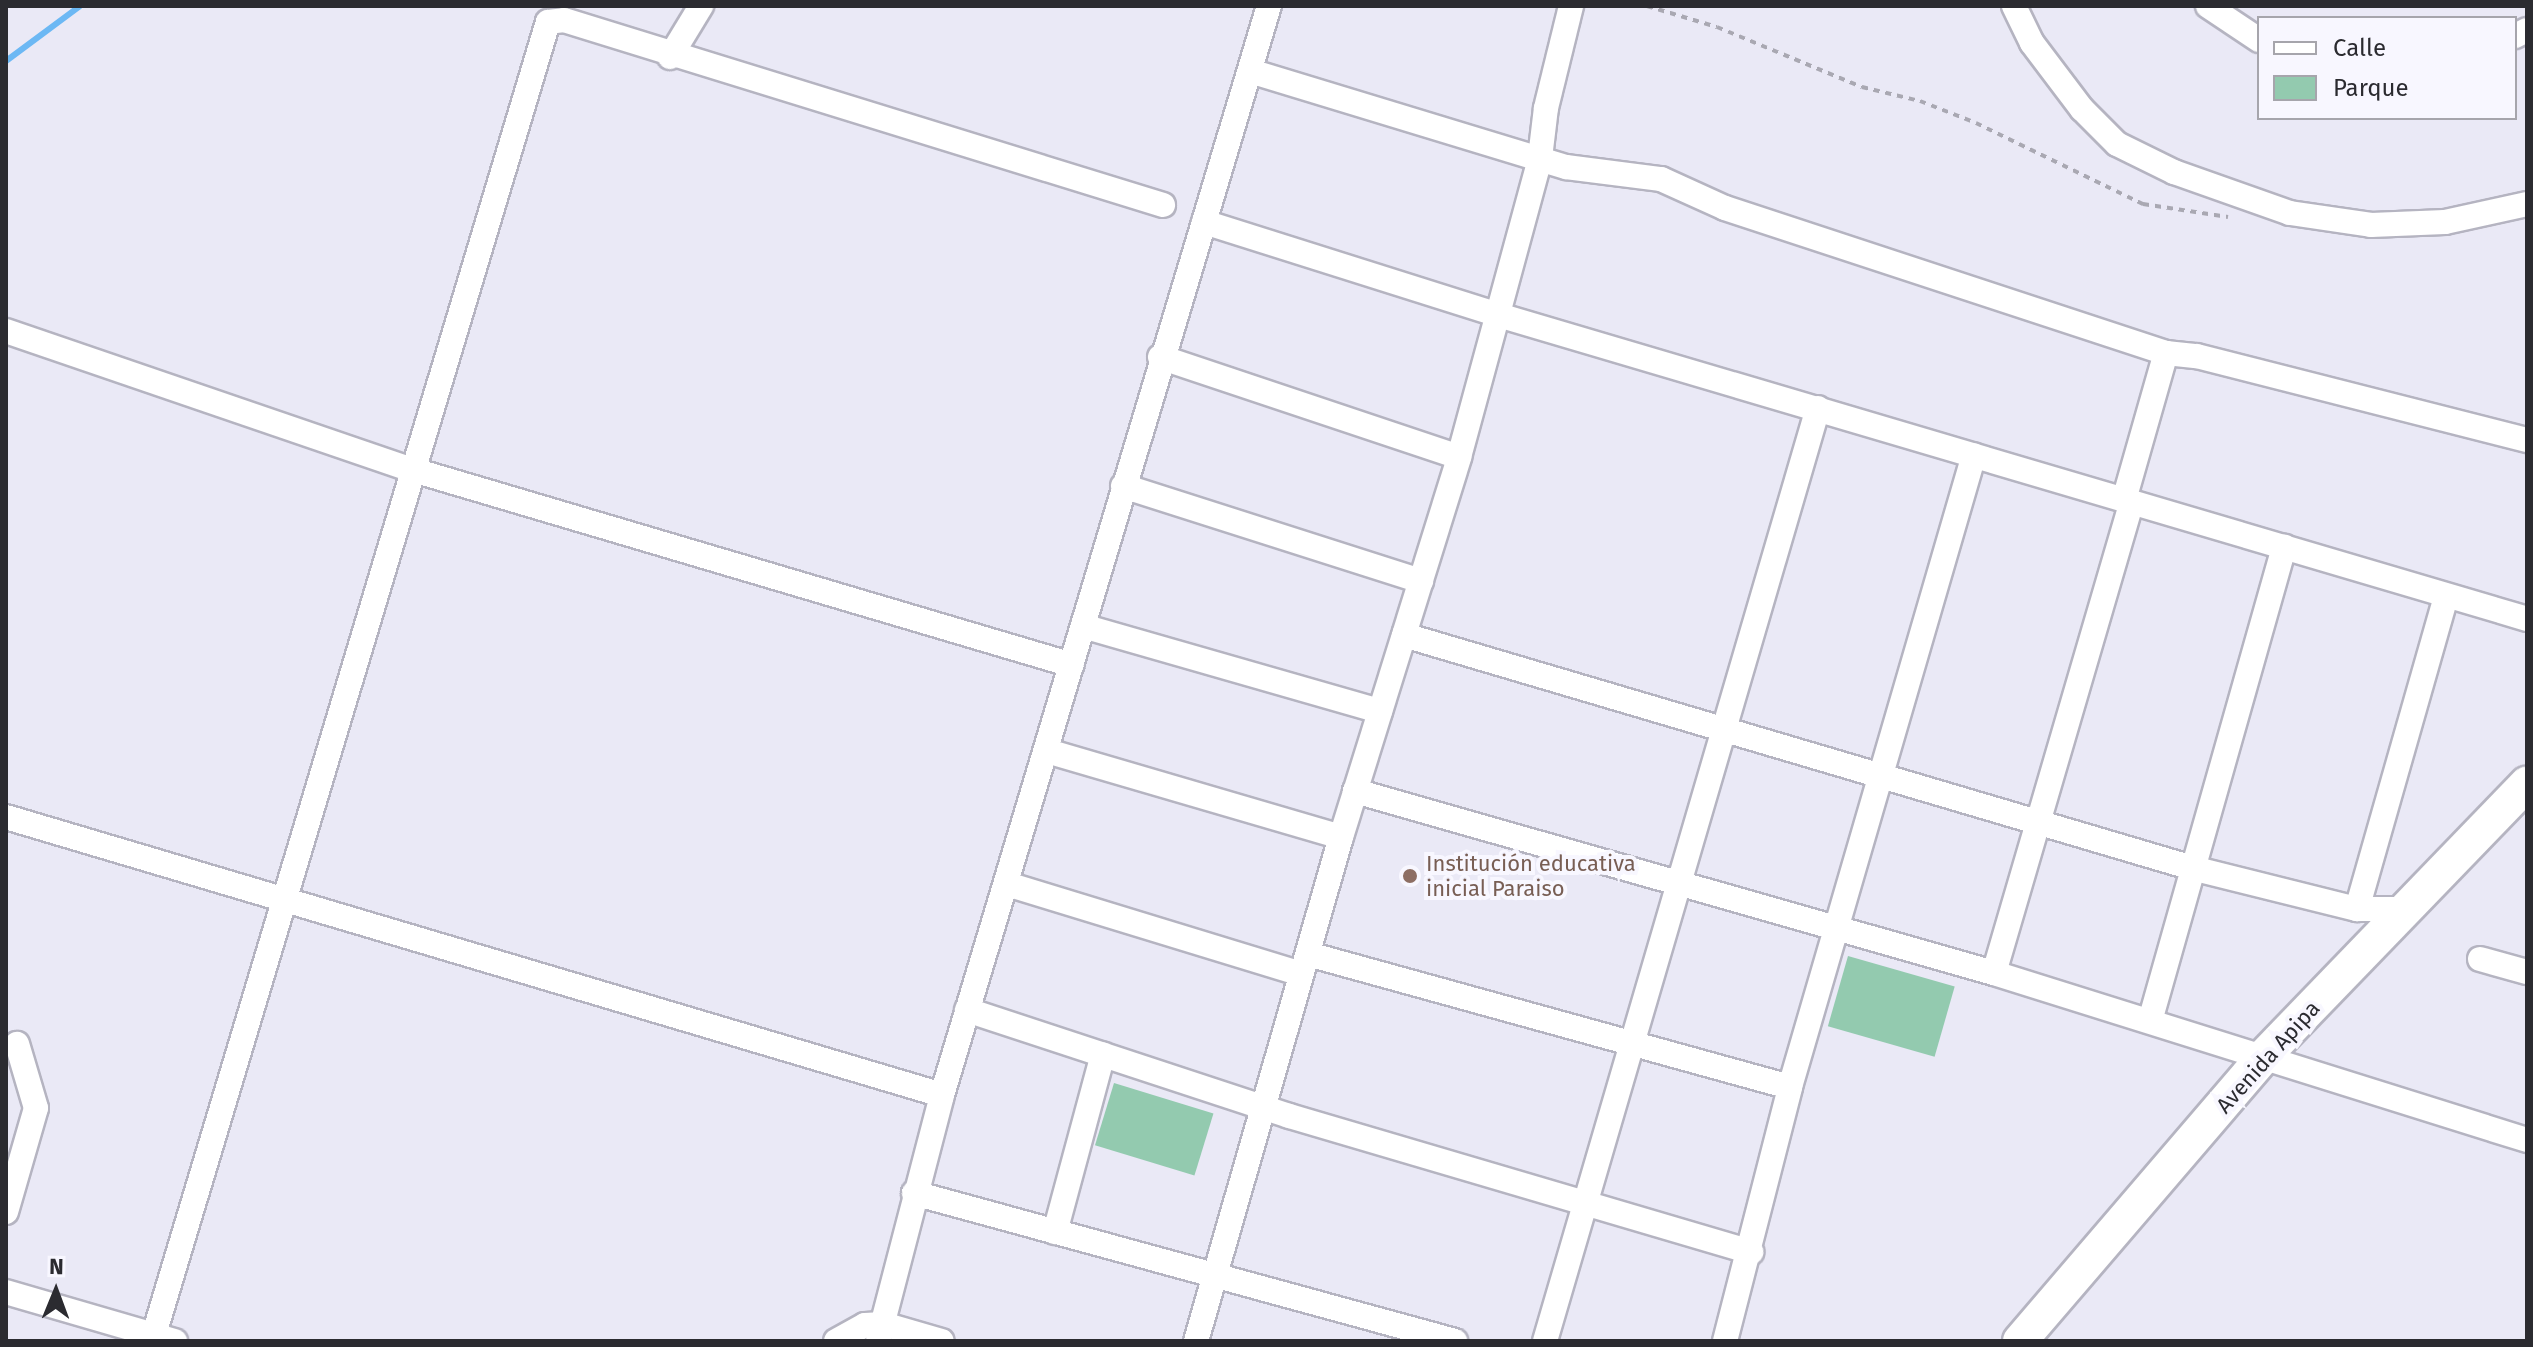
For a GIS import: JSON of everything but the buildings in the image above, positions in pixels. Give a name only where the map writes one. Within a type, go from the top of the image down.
[{"type":"street","points":[[670,57],[701,6]]},
{"type":"street","points":[[880,1333],[942,1095],[1047,751],[1160,357],[1269,6]]},
{"type":"street","points":[[1196,1341],[1341,837],[1459,457],[1495,314],[1540,158],[1546,108],[1571,6]]},
{"type":"street","points":[[2014,6],[2032,43],[2082,109],[2117,144],[2174,172],[2290,213],[2371,225],[2445,222],[2527,204]]},
{"type":"street","points":[[2208,6],[2257,39]]},
{"type":"street","points":[[6,1292],[160,1339],[410,469],[548,22],[564,20],[670,57],[1163,205]]},
{"type":"street","points":[[1250,71],[1593,174],[1623,170],[1661,179],[1725,208],[2166,353],[2197,356],[2527,440]]},
{"type":"street","points":[[1204,222],[1495,314],[2527,619]]},
{"type":"street","points":[[6,331],[410,469],[1072,665]]},
{"type":"street","points":[[1994,973],[2128,501],[2166,353]]},
{"type":"street","points":[[1160,357],[1459,457]]},
{"type":"street","points":[[1545,1341],[1818,408]]},
{"type":"street","points":[[1725,1341],[1751,1252],[1790,1087],[1974,455]]},
{"type":"street","points":[[1123,486],[1421,581]]},
{"type":"street","points":[[2150,1021],[2196,869],[2284,547]]},
{"type":"street","points":[[2357,909],[2446,597]]},
{"type":"street","points":[[1083,626],[1380,711]]},
{"type":"street","points":[[1404,635],[1882,773],[2196,869],[2357,909],[2411,909]]},
{"type":"street","points":[[1047,751],[1341,837]]},
{"type":"street","name":"Avenida Apipa","points":[[2020,1341],[2263,1057],[2411,909],[2527,784]]},
{"type":"street","points":[[1355,791],[1676,886],[1837,927],[1994,973],[2527,1140]]},
{"type":"street","points":[[6,817],[942,1095]]},
{"type":"street","points":[[1007,884],[1305,964],[1634,1044],[1790,1087]]},
{"type":"street","points":[[2480,959],[2527,972]]},
{"type":"street","points":[[967,1010],[1263,1106],[1751,1252]]},
{"type":"street","points":[[6,1212],[36,1108],[17,1044]]},
{"type":"street","points":[[1055,1232],[1103,1054]]},
{"type":"street","points":[[914,1193],[1215,1278],[1455,1341]]},
{"type":"street","points":[[836,1341],[865,1325],[880,1333],[942,1341]]},
{"type":"path","points":[[1647,6],[1731,32],[1862,87],[1920,101],[1976,123],[2143,204],[2235,218]]},
{"type":"green space","points":[[1848,956],[1955,987],[1935,1057],[1828,1026]]},
{"type":"green space","points":[[1114,1083],[1213,1113],[1194,1176],[1095,1145]]},
{"type":"waterway","points":[[6,61],[80,6]]},
{"type":"place","name":"Institución educativa inicial Paraiso","points":[[1410,876]]}]
